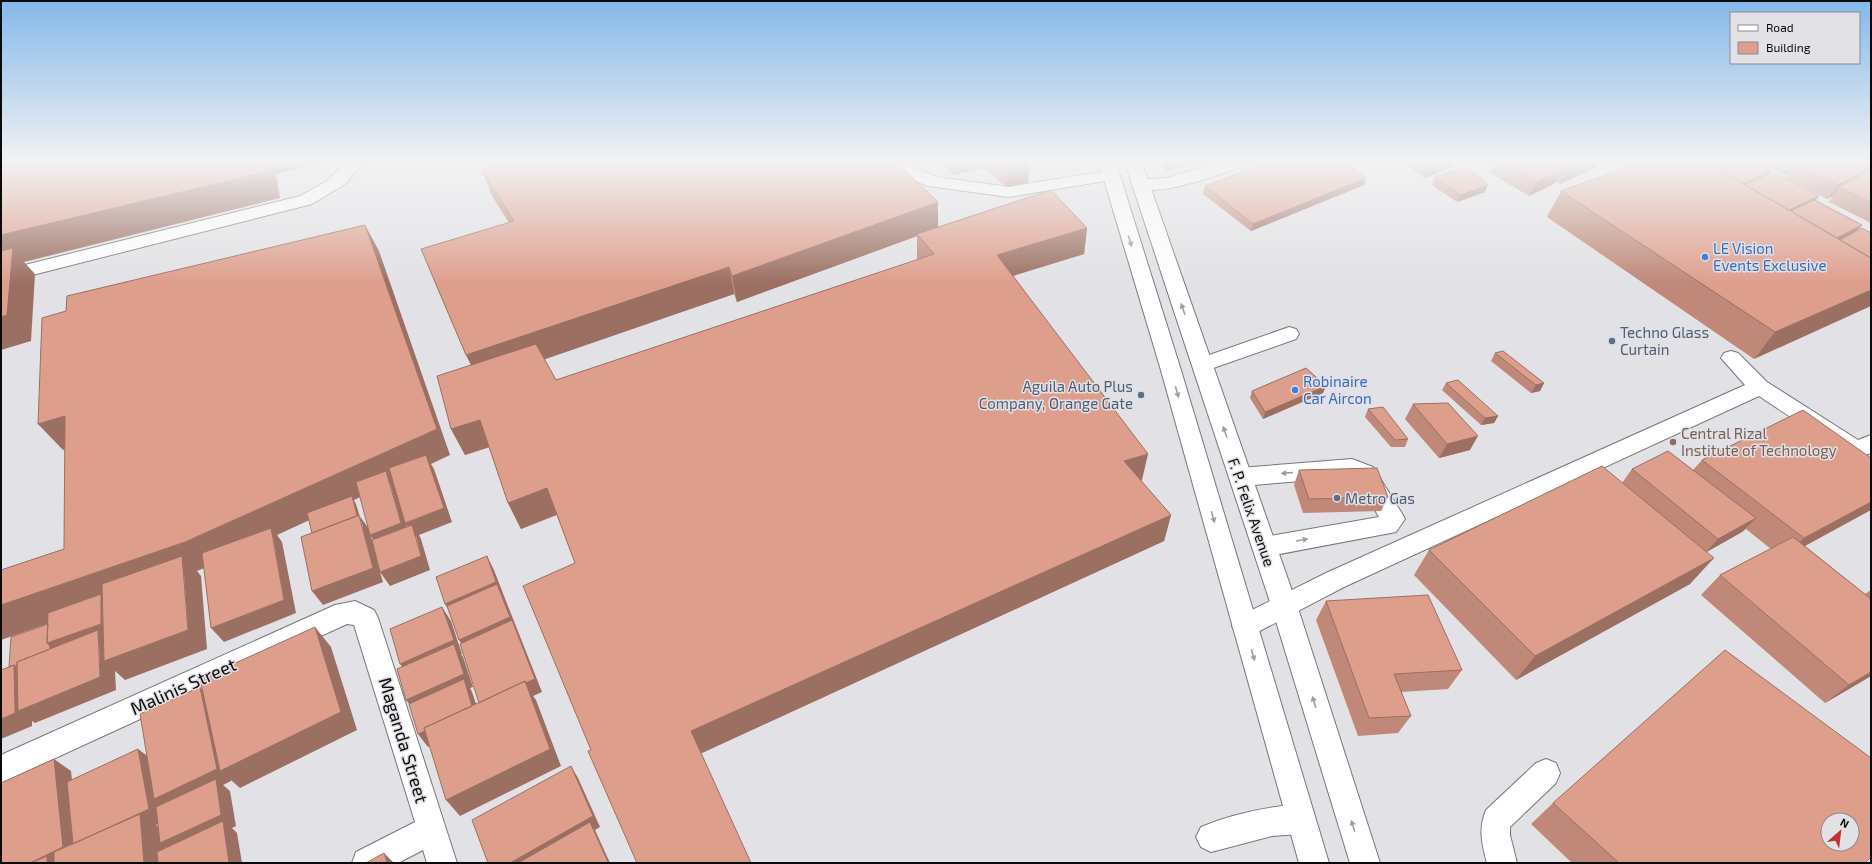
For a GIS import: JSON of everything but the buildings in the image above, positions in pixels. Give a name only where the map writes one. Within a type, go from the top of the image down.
[{"type":"main road","points":[[1,277],[293,203]]},
{"type":"main road","points":[[1120,203],[1170,368],[1314,863]]},
{"type":"main road","name":"F. P. Felix Avenue","points":[[1147,203],[1284,605],[1365,863]]},
{"type":"main road","points":[[1170,368],[1202,365],[1289,334]]},
{"type":"main road","points":[[1731,358],[1760,387],[1866,451]]},
{"type":"main road","points":[[1245,626],[1284,605],[1760,387]]},
{"type":"main road","points":[[1240,477],[1352,468],[1366,473],[1393,519],[1388,525],[1264,547]]},
{"type":"main road","name":"Malinis Street","points":[[1,769],[344,613],[356,612],[365,618]]},
{"type":"main road","name":"Maganda Street","points":[[365,618],[442,863]]},
{"type":"main road","points":[[1502,863],[1495,835],[1496,820],[1546,773]]},
{"type":"main road","points":[[1211,837],[1272,821],[1300,819]]},
{"type":"main road","points":[[367,863],[432,829]]},
{"type":"place","name":"LE Vision Events Exclusive","points":[[1705,257]]},
{"type":"place","name":"Techno Glass Curtain","points":[[1612,341]]},
{"type":"place","name":"Robinaire Car Aircon","points":[[1295,390]]},
{"type":"place","name":"Aguila Auto Plus Company, Orange Gate","points":[[1141,395]]},
{"type":"place","name":"Central Rizal Institute of Technology","points":[[1673,442]]},
{"type":"place","name":"Metro Gas","points":[[1337,498]]}]
